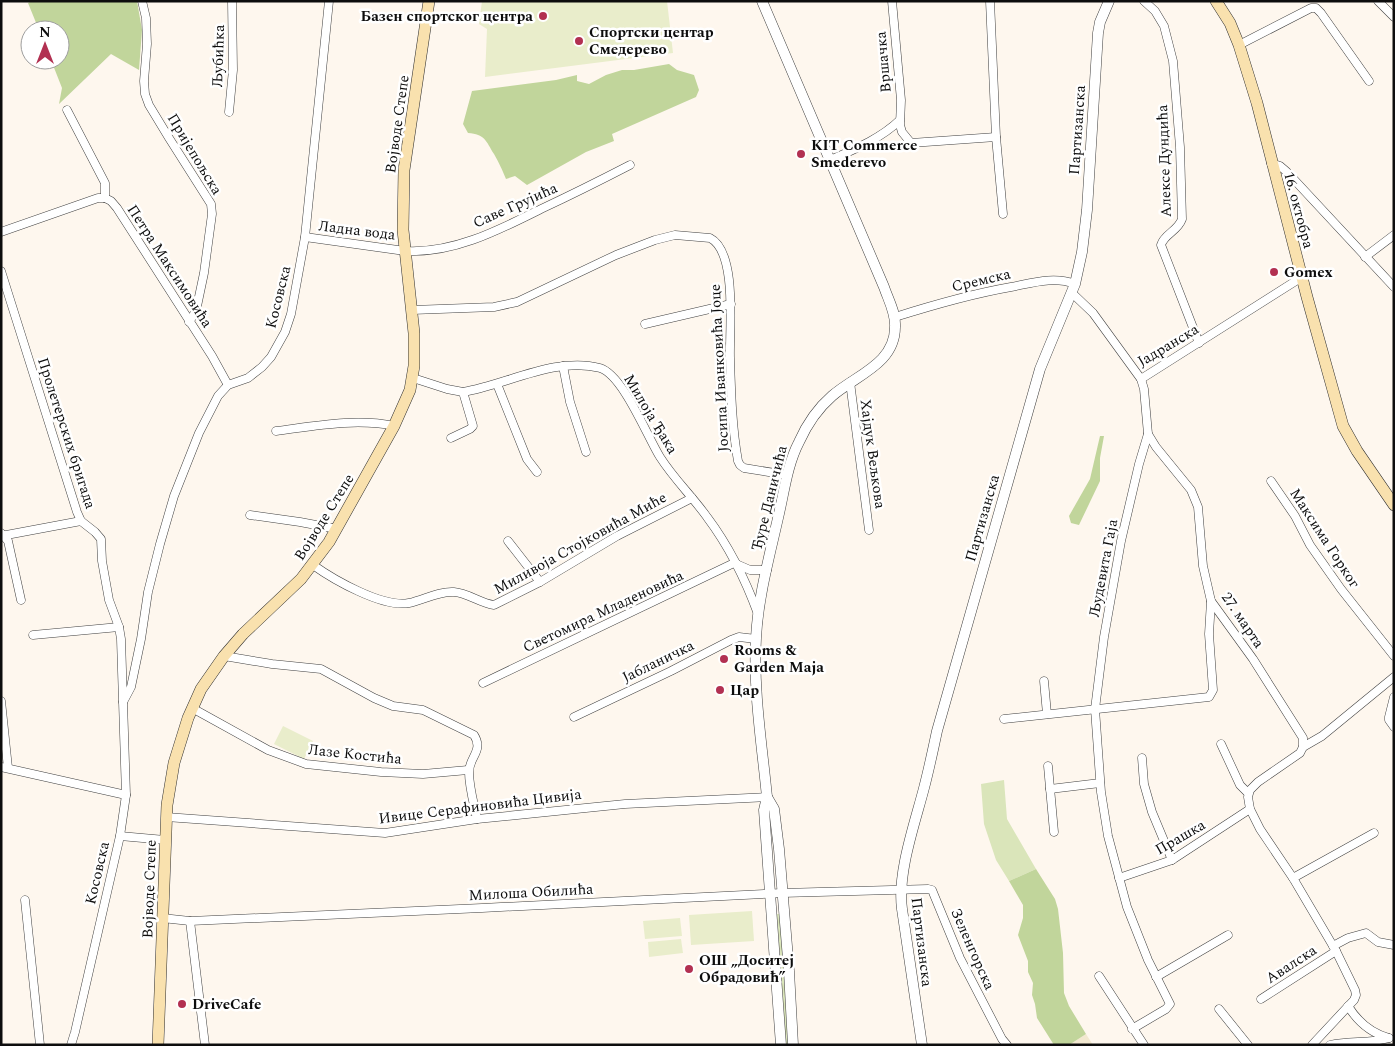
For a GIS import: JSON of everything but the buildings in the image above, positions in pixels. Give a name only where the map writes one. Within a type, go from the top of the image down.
[{"type":"main road","name":"Војводе Степе","points":[[158,1045],[166,817],[168,792],[183,730],[201,689],[224,656],[243,634],[301,579],[313,565],[337,529],[394,426],[406,400],[413,378],[415,343],[403,228],[404,170],[429,1]]},
{"type":"main road","name":"16. октобра","points":[[1216,1],[1230,23],[1239,45],[1257,103],[1271,163],[1343,426],[1357,451],[1394,505]]},
{"type":"street","name":"Пријепољска","points":[[142,1],[146,18],[147,44],[144,81],[145,94],[154,113],[211,204],[212,214],[204,274],[196,311],[189,322]]},
{"type":"street","name":"Љубићка","points":[[229,112],[233,70],[232,1]]},
{"type":"street","name":"Косовска","points":[[122,703],[131,687],[148,592],[174,496],[205,419],[218,396],[228,385],[248,378],[271,357],[279,345],[291,314],[305,237],[329,1]]},
{"type":"street","name":"Ђуре Даничића","points":[[762,1],[895,317],[895,335],[887,354],[878,364],[832,396],[814,415],[798,443],[787,475],[758,615],[756,638],[758,699],[767,797],[764,810],[781,1045]]},
{"type":"street","name":"Вршачка","points":[[892,1],[902,132],[911,143],[996,137]]},
{"type":"street","points":[[990,1],[996,137],[1003,214]]},
{"type":"street","name":"Партизанска","points":[[922,1045],[900,900],[901,889],[910,839],[925,787],[937,731],[1040,369],[1074,289],[1082,252],[1087,210],[1098,33],[1100,22],[1109,1]]},
{"type":"street","name":"Алексе Дундића","points":[[1144,1],[1156,11],[1167,36],[1172,61],[1180,147],[1182,219],[1180,225],[1162,241],[1161,245],[1199,343]]},
{"type":"street","points":[[1378,1],[1394,17]]},
{"type":"street","points":[[1239,45],[1311,8],[1316,8],[1369,81]]},
{"type":"street","points":[[1,232],[98,198],[104,198],[105,183],[67,110]]},
{"type":"street","points":[[830,160],[879,137],[900,120]]},
{"type":"street","points":[[1271,163],[1280,166],[1287,172],[1394,287]]},
{"type":"street","name":"Саве Грујића","points":[[405,251],[420,252],[475,239],[522,219],[630,165]]},
{"type":"street","name":"Петра Максимовића","points":[[104,198],[110,201],[116,208],[212,356],[228,385]]},
{"type":"street","points":[[1365,257],[1394,235]]},
{"type":"street","name":"Јосипа Иванковића Јоце","points":[[412,310],[494,306],[517,302],[616,254],[655,240],[675,236],[710,238],[719,245],[728,276],[731,304],[730,359],[738,461],[744,468],[787,475]]},
{"type":"street","name":"Ладна вода","points":[[305,237],[405,251]]},
{"type":"street","name":"Пролетерских бригада","points":[[1,271],[77,512],[81,521],[101,539],[102,561],[109,600],[118,627]]},
{"type":"street","name":"Јадранска","points":[[1074,289],[1141,380],[1302,277]]},
{"type":"street","name":"Сремска","points":[[895,317],[969,295],[1038,282],[1066,280],[1074,289]]},
{"type":"street","points":[[645,324],[731,304]]},
{"type":"street","points":[[563,366],[570,402],[586,452]]},
{"type":"street","name":"Милоја Ђака","points":[[413,378],[463,392],[563,366],[595,367],[608,371],[614,377],[660,456],[678,482],[707,516],[747,586],[758,615]]},
{"type":"street","points":[[1141,380],[1144,389],[1148,434]]},
{"type":"street","name":"Хајдук Вељкова","points":[[850,382],[869,530]]},
{"type":"street","points":[[496,384],[527,459],[537,472]]},
{"type":"street","points":[[451,438],[473,426],[463,392]]},
{"type":"street","points":[[276,431],[318,425],[367,422],[394,426]]},
{"type":"street","name":"27. марта","points":[[1148,434],[1195,496],[1198,507],[1203,566],[1211,601],[1253,659],[1302,735],[1303,748]]},
{"type":"street","name":"Људевита Гаја","points":[[1132,1029],[1169,1006],[1169,1001],[1156,977],[1127,907],[1119,878],[1106,825],[1100,783],[1095,709],[1104,637],[1121,541],[1138,464],[1148,434]]},
{"type":"street","name":"Максима Горког","points":[[1271,481],[1295,516],[1310,545],[1341,589],[1394,656]]},
{"type":"street","name":"Миливоја Стојковића Миће","points":[[313,565],[338,582],[397,603],[406,604],[437,594],[454,592],[465,594],[486,604],[494,605],[540,582],[617,536],[692,498]]},
{"type":"street","points":[[250,515],[337,529]]},
{"type":"street","points":[[2,535],[81,521]]},
{"type":"street","points":[[2,535],[8,541],[21,600]]},
{"type":"street","points":[[508,541],[540,582]]},
{"type":"street","points":[[734,563],[750,570],[767,570]]},
{"type":"street","name":"Светомира Младеновића","points":[[483,683],[734,563]]},
{"type":"street","points":[[1004,719],[1209,697],[1213,690],[1209,634],[1211,601]]},
{"type":"street","name":"Косовска","points":[[71,1045],[120,836],[126,795],[121,639],[118,627]]},
{"type":"street","points":[[33,635],[118,627]]},
{"type":"street","name":"Јабланичка","points":[[574,717],[672,671],[730,640],[740,637],[756,638]]},
{"type":"street","points":[[224,656],[272,664],[321,669],[374,698],[393,706],[423,710],[474,735],[478,747],[468,770],[477,819]]},
{"type":"street","points":[[1248,793],[1258,782],[1300,753],[1303,748],[1322,736],[1393,679]]},
{"type":"street","points":[[1044,681],[1047,714]]},
{"type":"street","points":[[1394,697],[1389,720],[1394,727]]},
{"type":"street","points":[[1,701],[5,768],[126,795]]},
{"type":"street","name":"Лазе Костића","points":[[192,708],[268,750],[306,764],[381,772],[423,774],[468,770]]},
{"type":"street","points":[[1222,744],[1240,784],[1248,793],[1253,817],[1272,849],[1293,878],[1335,949],[1355,990],[1355,998],[1312,1045]]},
{"type":"street","points":[[1142,758],[1144,784],[1152,812],[1172,860]]},
{"type":"street","points":[[1048,766],[1054,832]]},
{"type":"street","points":[[1050,790],[1100,783]]},
{"type":"street","name":"Ђуре Даничића","points":[[767,797],[774,808],[789,971],[793,1045]]},
{"type":"street","name":"Ивице Серафиновића Цивија","points":[[166,817],[385,833],[477,819],[625,804],[767,797]]},
{"type":"street","name":"Прашка","points":[[1119,878],[1172,860],[1250,809]]},
{"type":"street","points":[[1293,878],[1374,832]]},
{"type":"street","points":[[120,836],[165,840]]},
{"type":"street","name":"Милоша Обилића","points":[[162,918],[190,921],[901,889]]},
{"type":"street","name":"Зеленгорска","points":[[901,889],[932,890],[960,958],[998,1032],[1007,1045]]},
{"type":"street","points":[[25,900],[40,1045]]},
{"type":"street","points":[[190,921],[205,1045]]},
{"type":"street","name":"Авалска","points":[[1261,1000],[1348,938],[1366,933],[1378,942],[1394,945]]},
{"type":"street","points":[[1156,977],[1228,935]]},
{"type":"street","points":[[1099,976],[1144,1045]]},
{"type":"street","points":[[1348,1006],[1366,1028],[1391,1039]]},
{"type":"street","points":[[1219,1009],[1248,1045]]},
{"type":"street","points":[[1330,1045],[1391,1039]]},
{"type":"shaded area","points":[[1086,1034],[1093,1045],[1069,1045]]},
{"type":"green space","points":[[32,1],[137,1],[142,30],[139,70],[111,54],[59,104],[62,88],[55,70],[70,70],[70,20],[35,20],[28,3]]},
{"type":"green space","name":"Спортски центар Смедерево","points":[[482,1],[667,1],[673,53],[485,77],[487,29],[479,24]]},
{"type":"green space","points":[[669,64],[677,70],[694,75],[699,90],[696,97],[612,134],[614,141],[586,152],[527,185],[515,176],[506,179],[487,142],[478,135],[468,133],[463,124],[472,91],[556,80],[577,75],[577,81],[589,84],[606,75],[622,70],[634,70]]},
{"type":"green space","points":[[1100,436],[1104,436],[1100,458],[1100,481],[1079,525],[1071,523],[1069,516],[1090,479]]},
{"type":"green space","points":[[283,726],[313,741],[304,759],[274,744]]},
{"type":"green space","points":[[1004,780],[1007,819],[1036,869],[1009,881],[996,860],[984,824],[981,784]]},
{"type":"green space","points":[[1036,869],[1055,899],[1058,909],[1063,953],[1064,993],[1069,1006],[1086,1034],[1069,1045],[1054,1045],[1037,1018],[1032,995],[1033,983],[1028,972],[1028,961],[1018,935],[1023,918],[1023,905],[1009,881]]},
{"type":"green space","points":[[752,911],[754,941],[691,945],[689,915]]},
{"type":"green space","points":[[777,914],[780,914],[790,1045],[786,1045]]},
{"type":"green space","points":[[680,918],[682,936],[645,939],[643,921]]},
{"type":"green space","points":[[681,939],[683,953],[649,957],[648,942]]},
{"type":"place","name":"Базен спортског центра","points":[[543,16]]},
{"type":"place","name":"Спортски центар Смедерево","points":[[579,41]]},
{"type":"place","name":"KIT Commerce Smederevo","points":[[801,154]]},
{"type":"place","name":"Gomex","points":[[1274,272]]},
{"type":"place","name":"Rooms & Garden Maja","points":[[724,659]]},
{"type":"place","name":"Цар","points":[[720,690]]},
{"type":"place","name":"ОШ „Доситеј Обрадовић”","points":[[689,969]]},
{"type":"place","name":"DriveCafe","points":[[182,1004]]}]
